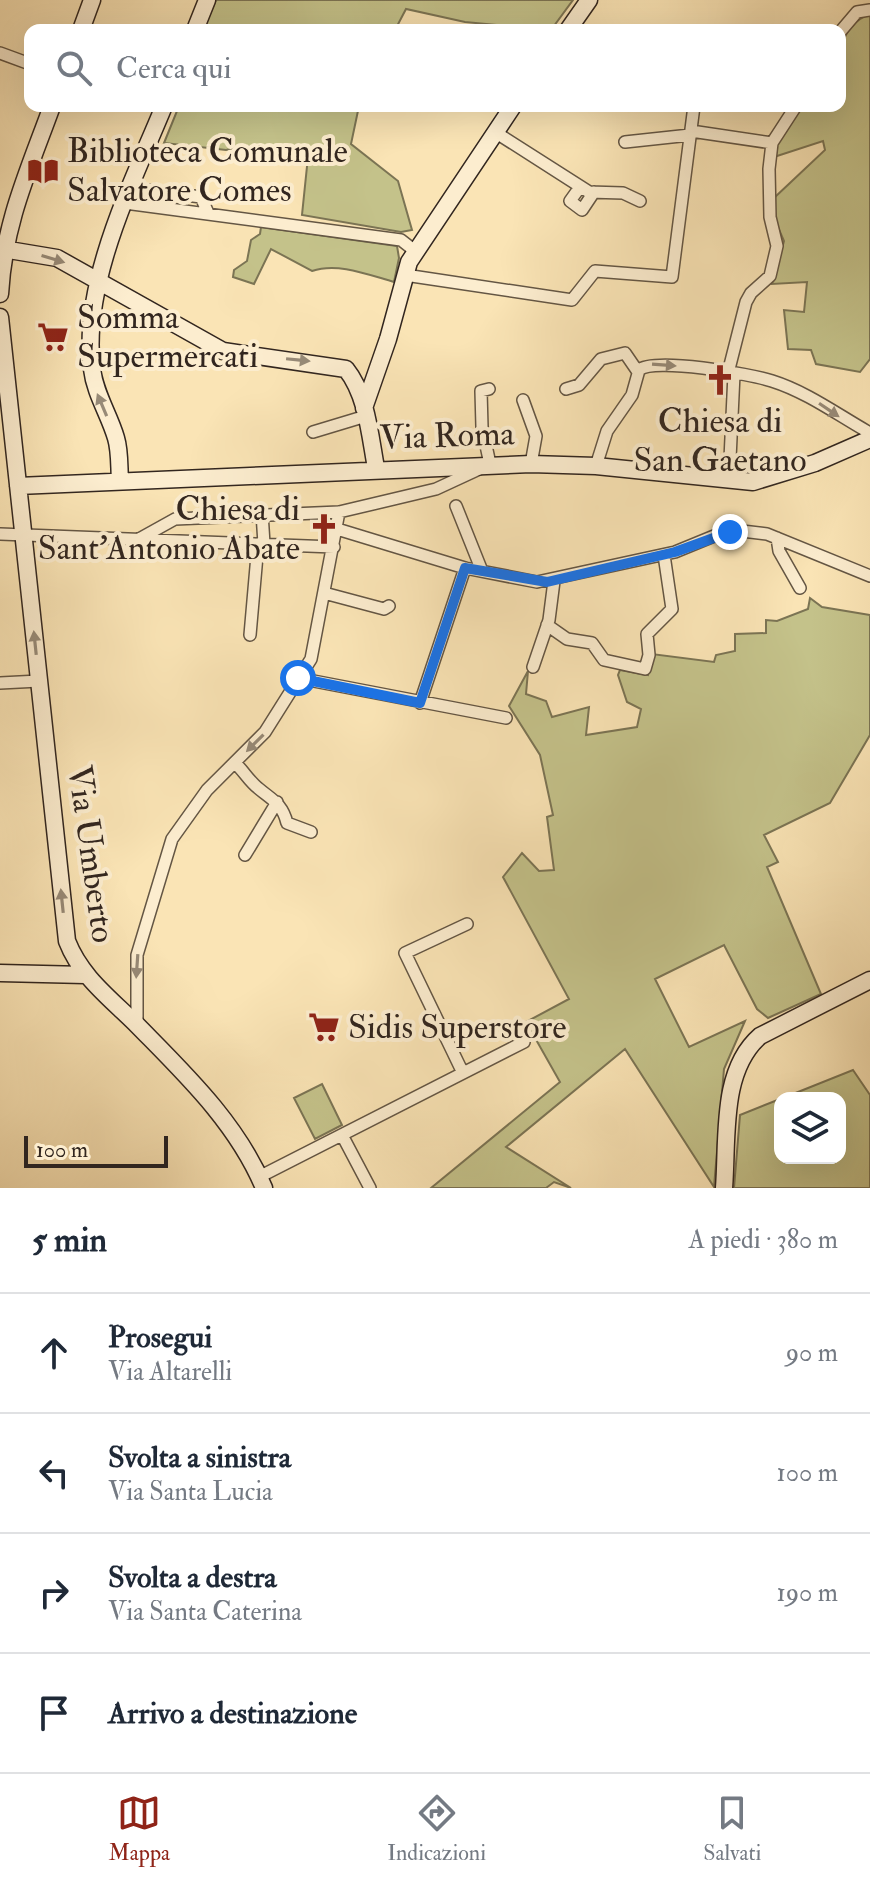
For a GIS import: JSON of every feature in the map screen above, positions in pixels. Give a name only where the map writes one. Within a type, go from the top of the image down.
[{"type":"street","points":[[83,24],[92,0]]},
{"type":"street","points":[[197,24],[207,0]]},
{"type":"street","points":[[572,24],[589,0]]},
{"type":"street","points":[[846,25],[857,12],[870,10]]},
{"type":"street","points":[[0,53],[24,62]]},
{"type":"street","points":[[0,294],[5,218],[49,112]]},
{"type":"street","points":[[120,480],[117,439],[97,395],[92,371],[90,321],[99,282],[128,195],[162,112]]},
{"type":"street","points":[[365,412],[405,275],[415,251],[509,112]]},
{"type":"street","points":[[405,275],[572,300],[595,271],[672,277],[693,112]]},
{"type":"street","points":[[729,480],[731,374],[746,302],[751,293],[770,276],[777,246],[770,217],[769,169],[772,143],[792,112]]},
{"type":"street","points":[[495,132],[580,187],[594,192],[623,193],[640,201]]},
{"type":"street","points":[[625,142],[690,133],[772,143]]},
{"type":"street","points":[[580,187],[570,201],[582,210],[594,192]]},
{"type":"street","points":[[128,195],[210,213],[401,240],[415,251]]},
{"type":"street","points":[[1,253],[57,258],[223,351],[346,369],[374,377]]},
{"type":"street","name":"Via Umberto","points":[[0,317],[64,923],[73,956],[85,975],[137,1025],[235,1132],[262,1183]]},
{"type":"street","points":[[566,389],[579,385],[601,359],[625,353],[638,372]]},
{"type":"street","points":[[596,466],[607,431],[632,395],[638,372],[643,366],[655,364],[770,380],[814,399],[870,436]]},
{"type":"street","points":[[346,369],[353,378],[365,412],[376,468]]},
{"type":"street","points":[[139,539],[175,519],[339,512],[436,489],[490,464],[482,427],[481,391],[489,389]]},
{"type":"street","points":[[523,400],[536,436],[531,464]]},
{"type":"street","points":[[313,432],[365,412]]},
{"type":"street","name":"Via Roma","points":[[18,486],[490,464],[596,466],[729,480],[766,479],[870,436]]},
{"type":"street","points":[[456,506],[482,571]]},
{"type":"street","points":[[137,1025],[137,955],[172,839],[207,790],[265,732],[311,659],[339,512]]},
{"type":"street","points":[[250,635],[262,513]]},
{"type":"street","points":[[337,529],[465,568],[537,582],[554,581],[664,555],[730,532],[757,532],[777,538],[870,576]]},
{"type":"street","points":[[0,534],[334,547]]},
{"type":"street","points":[[777,538],[779,551],[800,588]]},
{"type":"street","points":[[547,625],[567,639],[592,643],[604,660],[645,669],[649,655],[647,634],[672,609],[664,555]]},
{"type":"street","points":[[420,703],[465,568]]},
{"type":"street","points":[[533,667],[547,625],[554,581]]},
{"type":"street","points":[[324,593],[384,609],[389,606]]},
{"type":"street","points":[[298,678],[506,718]]},
{"type":"street","points":[[0,683],[39,681]]},
{"type":"street","points":[[235,763],[258,789],[277,802],[287,823],[311,832]]},
{"type":"street","points":[[245,855],[277,802]]},
{"type":"street","points":[[463,1073],[405,953],[467,924]]},
{"type":"street","points":[[6,973],[85,975]]},
{"type":"street","points":[[724,1188],[734,1080],[748,1047],[760,1036],[870,980]]},
{"type":"street","points":[[118,1007],[127,1004],[136,994]]},
{"type":"street","points":[[262,1183],[342,1135],[524,1042]]},
{"type":"street","points":[[342,1135],[370,1188]]},
{"type":"shaded area","points":[[216,0],[573,0],[555,24],[465,22],[406,9],[398,24],[206,24]]},
{"type":"shaded area","points":[[870,14],[870,359],[860,372],[816,364],[811,350],[788,349],[784,310],[804,312],[807,282],[772,284],[784,241],[774,218],[774,198],[825,150],[823,141],[774,157],[778,136],[798,112],[846,112],[846,36],[858,21]]},
{"type":"shaded area","points":[[177,112],[358,112],[351,144],[398,181],[412,230],[401,232],[302,215],[309,147],[243,146],[226,150],[164,143]]},
{"type":"shaded area","points":[[261,227],[397,246],[399,258],[394,282],[343,269],[312,271],[271,249],[254,284],[233,277],[234,270],[247,261],[251,240],[260,234]]},
{"type":"shaded area","points":[[810,598],[822,607],[870,615],[870,735],[830,803],[764,835],[778,862],[767,867],[821,994],[768,1018],[757,1009],[724,945],[655,979],[689,1047],[745,1021],[724,1069],[714,1187],[625,1049],[506,1147],[571,1188],[554,1182],[546,1188],[431,1188],[560,1082],[526,1022],[569,999],[503,877],[522,853],[539,871],[554,870],[547,817],[553,815],[540,755],[509,706],[528,671],[526,694],[546,701],[552,717],[589,707],[586,735],[637,727],[641,709],[627,702],[618,675],[620,670],[648,675],[652,654],[714,662],[716,655],[735,651],[735,634],[766,633],[766,620],[777,621],[808,609]]},
{"type":"shaded area","points":[[853,1070],[870,1095],[870,1188],[734,1188],[740,1115],[774,1101],[774,1164],[846,1164],[846,1092],[798,1092]]},
{"type":"shaded area","points":[[322,1084],[342,1125],[315,1139],[294,1098]]},
{"type":"place","name":"Biblioteca Comunale Salvatore Comes","points":[[43,171]]},
{"type":"place","name":"Somma Supermercati","points":[[53,337]]},
{"type":"place","name":"Chiesa di San Gaetano","points":[[720,380]]},
{"type":"place","name":"Chiesa di Sant'Antonio Abate","points":[[324,529]]},
{"type":"place","name":"Sidis Superstore","points":[[324,1027]]},
{"type":"route","points":[[298,678],[420,703],[465,568],[547,582],[675,552],[730,532]]}]
